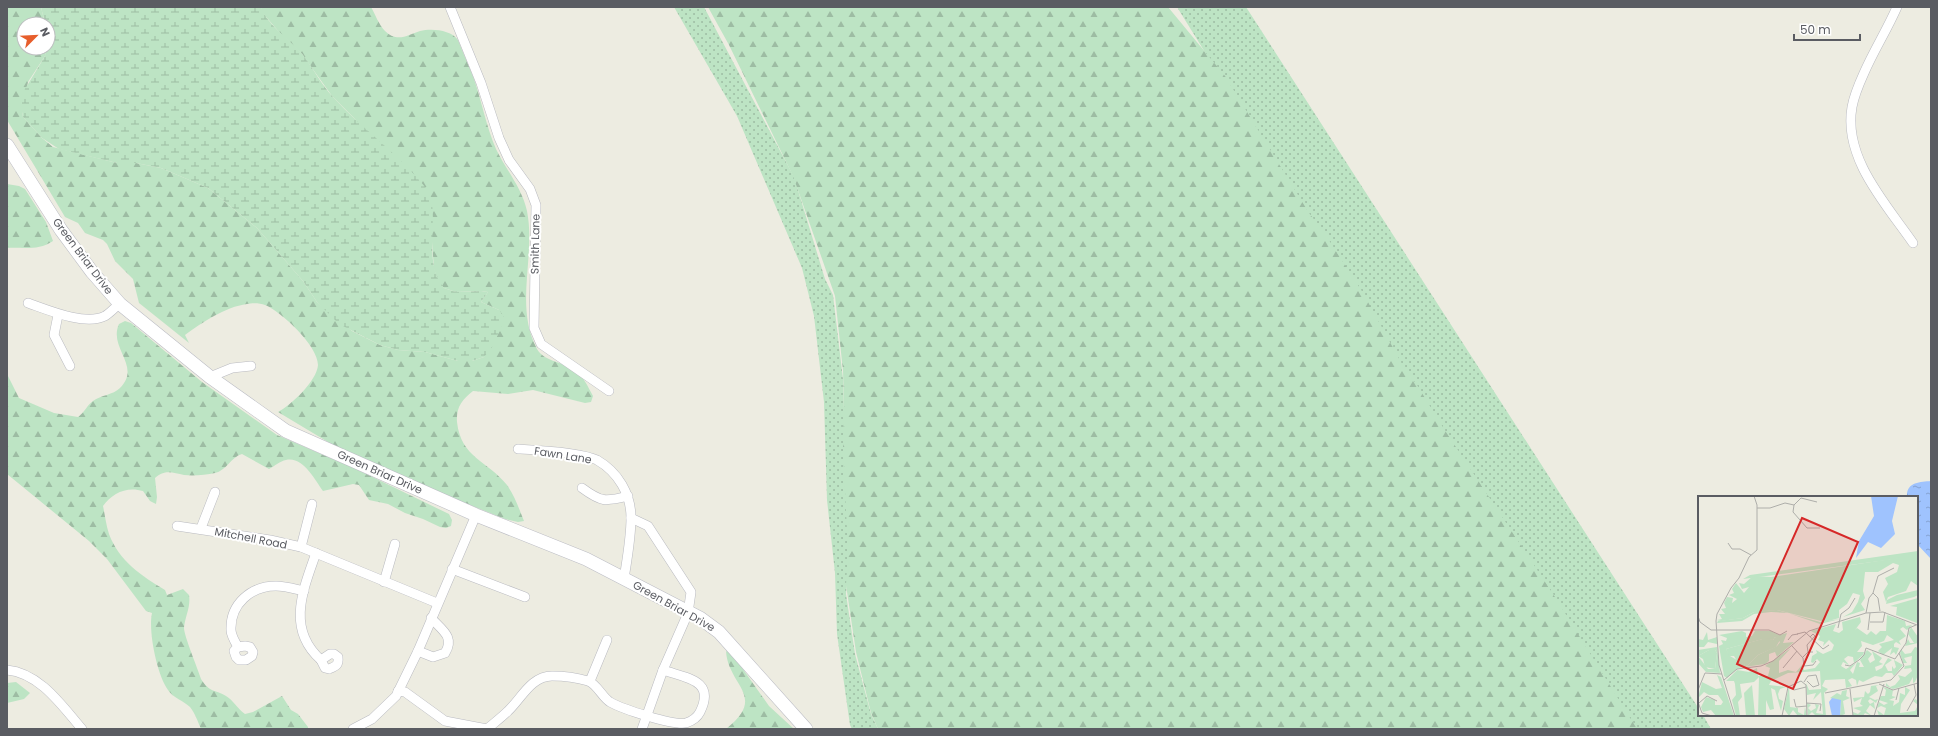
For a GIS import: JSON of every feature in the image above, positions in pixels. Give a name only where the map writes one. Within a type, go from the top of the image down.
[{"type":"street","name":"Smith Lane","points":[[450,7],[481,83],[499,138],[509,160],[530,189],[536,205],[534,328],[541,344],[608,391]]},
{"type":"street","points":[[1897,7],[1864,72],[1856,92],[1852,108],[1851,127],[1854,144],[1861,163],[1871,181],[1913,243]]},
{"type":"street","name":"Green Briar Drive","points":[[7,145],[61,230],[92,272],[120,304],[210,377],[286,431],[476,515],[586,559],[700,618],[718,632],[806,729]]},
{"type":"street","points":[[28,303],[58,315],[83,319],[104,316],[120,304]]},
{"type":"street","points":[[58,315],[54,335],[70,366]]},
{"type":"street","points":[[210,377],[232,368],[251,366]]},
{"type":"street","name":"Fawn Lane","points":[[518,448],[565,453],[596,460],[618,477],[628,496],[631,518],[624,579]]},
{"type":"street","points":[[582,488],[596,499],[611,500],[628,496]]},
{"type":"street","name":"Mitchell Road","points":[[201,528],[215,492]]},
{"type":"street","name":"Mitchell Road","points":[[301,548],[312,504]]},
{"type":"street","points":[[353,729],[372,719],[396,696],[418,651],[437,603],[476,515]]},
{"type":"street","points":[[631,518],[648,526],[691,592],[688,613],[663,670],[642,729]]},
{"type":"street","name":"Mitchell Road","points":[[178,526],[201,528],[270,540],[301,548],[437,603]]},
{"type":"street","points":[[384,582],[395,544]]},
{"type":"street","points":[[316,553],[300,607],[300,626],[305,640],[313,653],[321,660]]},
{"type":"street","points":[[452,569],[525,597]]},
{"type":"street","points":[[238,647],[230,631],[234,610],[241,600],[263,588],[277,586],[304,591]]},
{"type":"street","points":[[418,651],[433,657],[444,653],[449,646],[449,639],[446,634],[431,618]]},
{"type":"street","points":[[590,681],[607,640]]},
{"type":"street","points":[[7,670],[15,671],[28,676],[41,684],[82,729]]},
{"type":"street","points":[[398,691],[405,692],[445,721],[487,729],[509,710],[523,692],[536,681],[551,676],[590,681],[609,702],[646,716],[685,723],[693,720],[699,714],[705,701],[703,688],[699,683],[663,670]]},
{"type":"street","points":[[440,729],[445,721]]},
{"type":"green space","points":[[7,7],[41,7],[43,16],[16,16],[16,56],[45,56],[28,82],[22,112],[23,117],[42,138],[53,147],[117,163],[136,163],[161,168],[208,188],[257,228],[303,281],[317,302],[352,331],[380,345],[398,350],[425,352],[458,361],[472,361],[484,357],[499,310],[481,302],[488,292],[456,292],[444,288],[439,283],[434,269],[432,242],[355,119],[332,96],[302,54],[279,32],[262,12],[261,7],[371,7],[383,29],[389,35],[394,37],[402,37],[420,31],[430,30],[446,32],[455,37],[458,40],[474,79],[489,132],[496,149],[518,187],[525,203],[529,228],[526,298],[530,333],[537,349],[544,357],[571,368],[579,373],[593,396],[591,402],[585,403],[533,390],[508,394],[473,391],[460,404],[457,422],[464,444],[476,458],[492,470],[507,485],[515,498],[524,521],[518,522],[505,519],[430,489],[333,445],[278,412],[290,404],[308,385],[317,371],[318,365],[312,349],[298,330],[265,305],[256,303],[247,304],[222,312],[185,335],[189,343],[139,303],[133,279],[115,261],[107,244],[103,240],[85,233],[78,223],[65,217],[7,120]]},
{"type":"green space","points":[[41,7],[261,7],[268,20],[303,55],[333,97],[404,164],[426,188],[431,197],[433,209],[432,250],[433,264],[437,277],[444,288],[456,292],[488,292],[481,302],[499,310],[503,315],[503,322],[493,346],[484,357],[472,361],[458,361],[425,352],[398,350],[380,345],[339,324],[317,302],[303,281],[257,228],[208,188],[161,168],[136,163],[117,163],[59,149],[42,138],[23,117],[22,94],[45,56],[56,56],[56,16],[43,16]]},
{"type":"green space","points":[[674,7],[704,7],[794,177],[825,279],[833,295],[843,379],[849,559],[846,594],[855,654],[871,714],[878,729],[852,729],[850,725],[837,634],[835,573],[827,500],[824,402],[814,316],[802,268],[737,116]]},
{"type":"green space","points":[[708,7],[1168,7],[1225,76],[1309,213],[1325,234],[1363,293],[1403,366],[1417,385],[1444,429],[1555,597],[1637,729],[878,729],[871,713],[856,652],[846,585],[848,551],[843,449],[843,371],[835,296],[793,176],[729,45]]},
{"type":"green space","points":[[1177,7],[1246,7],[1698,707],[1698,716],[1704,716],[1711,729],[1624,729]]},
{"type":"green space","points":[[7,184],[19,186],[25,189],[46,222],[53,241],[42,246],[31,248],[7,248]]},
{"type":"green space","points":[[125,321],[131,323],[202,382],[277,435],[356,469],[449,514],[452,520],[451,526],[446,528],[440,527],[405,513],[388,504],[369,500],[359,485],[353,484],[323,491],[308,470],[298,462],[286,460],[269,469],[242,454],[235,458],[222,470],[215,473],[204,475],[184,475],[169,472],[162,473],[155,478],[157,497],[156,504],[150,501],[143,491],[131,489],[115,494],[103,506],[106,524],[113,544],[125,560],[148,579],[165,590],[167,595],[183,589],[189,595],[189,604],[184,628],[201,679],[207,687],[229,698],[245,714],[253,712],[282,696],[291,710],[298,714],[308,729],[201,729],[190,707],[168,690],[160,674],[152,641],[152,613],[146,611],[107,559],[89,541],[7,474],[7,374],[19,398],[54,413],[78,417],[89,404],[100,397],[117,390],[126,380],[128,372],[120,349],[117,333],[119,324]]},
{"type":"green space","points":[[726,651],[733,655],[769,706],[794,729],[726,729],[738,718],[744,708],[745,699],[728,663]]},
{"type":"green space","points":[[16,682],[30,693],[24,699],[7,703],[7,683]]},
{"type":"water","points":[[1931,481],[1931,559],[1918,545],[1918,496],[1907,496],[1909,488],[1918,483]]}]
